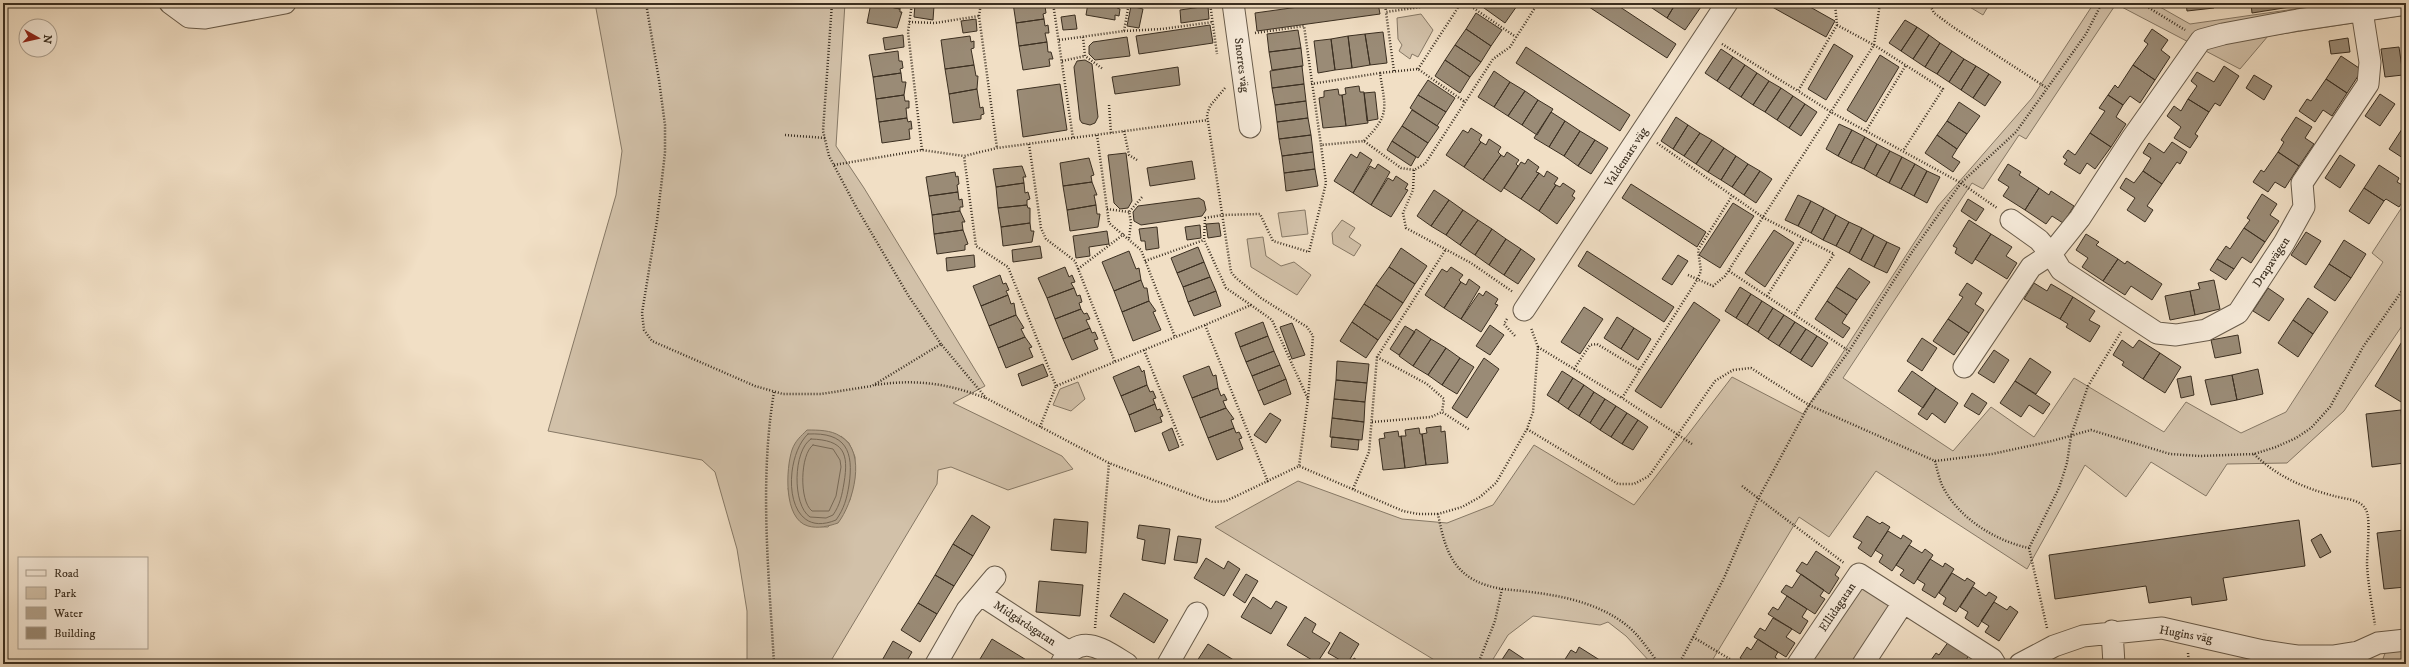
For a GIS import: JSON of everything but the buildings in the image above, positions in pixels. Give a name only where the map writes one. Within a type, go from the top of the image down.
[{"type":"street","points":[[170,3],[189,17],[205,18],[285,3]]},
{"type":"street","name":"Snorres väg","points":[[1233,3],[1250,127]]},
{"type":"street","name":"Valdemars väg","points":[[1527,307],[1727,3]]},
{"type":"street","points":[[1964,367],[2031,267],[2051,254],[2080,218],[2132,138],[2201,40],[2246,30],[2406,4]]},
{"type":"street","name":"Drapavägen","points":[[2011,220],[2040,240],[2062,270],[2130,317],[2157,333],[2176,334],[2206,330],[2238,313],[2284,243],[2304,207],[2302,183],[2368,84],[2370,62],[2362,11]]},
{"type":"street","name":"Ellidagatan","points":[[1798,664],[1859,574],[1992,659],[1996,664]]},
{"type":"street","name":"Midgårdsgatan","points":[[936,664],[967,610],[995,577]]},
{"type":"street","name":"Midgårdsgatan","points":[[981,595],[1065,658]]},
{"type":"street","points":[[1863,664],[1904,603]]},
{"type":"street","points":[[1168,664],[1197,613]]},
{"type":"street","name":"Hugins väg","points":[[2020,664],[2054,646],[2083,636],[2112,631],[2162,628],[2263,658],[2297,656],[2358,658],[2378,644],[2406,640]]},
{"type":"street","points":[[2112,631],[2114,664]]},
{"type":"street","points":[[1065,658],[1079,646],[1093,646],[1128,664]]},
{"type":"path","points":[[646,3],[665,125],[665,153],[657,220],[642,312],[644,330],[652,341],[748,384],[774,392],[821,394],[900,381],[943,384],[986,398],[1040,428],[1109,463],[1213,502],[1226,501],[1299,466]]},
{"type":"path","points":[[832,3],[824,94],[823,131],[834,165],[855,205],[905,289],[941,344],[986,398]]},
{"type":"path","points":[[912,3],[909,22],[909,46],[922,150]]},
{"type":"path","points":[[981,3],[979,16],[997,148]]},
{"type":"path","points":[[1053,3],[1073,138]]},
{"type":"path","points":[[1124,31],[1129,3]]},
{"type":"path","points":[[1210,3],[1217,54]]},
{"type":"path","points":[[1385,3],[1394,71]]},
{"type":"path","points":[[1386,12],[1448,3]]},
{"type":"path","points":[[1418,69],[1461,3]]},
{"type":"path","points":[[1466,3],[1516,37]]},
{"type":"path","points":[[1364,141],[1401,168],[1414,170],[1426,164],[1493,59],[1510,47],[1538,3]]},
{"type":"path","points":[[1688,275],[1713,286],[1729,271],[1874,45],[1880,3]]},
{"type":"path","points":[[1929,3],[1934,13],[1953,27],[2047,88]]},
{"type":"path","points":[[1679,664],[1724,578],[1758,499],[1809,405],[1849,351],[1912,252],[1961,183],[2016,132],[2086,34],[2102,3]]},
{"type":"path","points":[[2141,3],[2201,40]]},
{"type":"path","points":[[1798,91],[1837,25],[1835,4]]},
{"type":"path","points":[[909,22],[934,23],[979,16]]},
{"type":"path","points":[[1058,40],[1124,31],[1162,29],[1213,22]]},
{"type":"path","points":[[1837,25],[1874,45],[1943,89],[1903,151]]},
{"type":"path","points":[[1238,35],[1304,26],[1326,182],[1309,252],[1273,241],[1260,214],[1222,215],[1205,218],[1204,240],[1226,288],[1272,320],[1308,399]]},
{"type":"path","points":[[1706,35],[1831,112],[1961,183],[1989,200],[2011,220]]},
{"type":"path","points":[[1083,36],[1085,56]]},
{"type":"path","points":[[1062,61],[1085,56],[1103,69]]},
{"type":"path","points":[[1866,131],[1906,65]]},
{"type":"path","points":[[1312,84],[1394,71],[1418,69],[1466,102]]},
{"type":"path","points":[[1321,145],[1364,141],[1381,125],[1385,108],[1380,73]]},
{"type":"path","points":[[1227,86],[1210,106],[1208,120],[1230,272],[1262,298],[1307,327],[1313,336],[1308,399],[1299,466]]},
{"type":"path","points":[[1109,105],[1111,133]]},
{"type":"path","points":[[834,165],[922,150],[964,156],[997,148],[1208,120]]},
{"type":"path","points":[[1124,131],[1129,155],[1137,160]]},
{"type":"path","points":[[1642,132],[1764,218],[1834,254],[1794,314]]},
{"type":"path","points":[[785,135],[825,138]]},
{"type":"path","points":[[1097,135],[1109,223],[1124,234],[1141,250],[1175,337]]},
{"type":"path","points":[[1029,144],[1041,228],[1046,239],[1075,261],[1115,362]]},
{"type":"path","points":[[964,156],[976,246],[1008,266],[1056,386],[1040,428]]},
{"type":"path","points":[[1299,466],[1403,511],[1418,514],[1438,514],[1462,508],[1480,497],[1496,483],[1526,429],[1533,412],[1538,347],[1527,307],[1471,263],[1406,228],[1402,213],[1412,190],[1414,170]]},
{"type":"path","points":[[1129,212],[1143,196]]},
{"type":"path","points":[[1622,398],[1697,280],[1701,271],[1698,250],[1732,196]]},
{"type":"path","points":[[1107,209],[1129,212]]},
{"type":"path","points":[[1129,212],[1131,222],[1129,239]]},
{"type":"path","points":[[1078,269],[1124,234]]},
{"type":"path","points":[[1767,296],[1804,238]]},
{"type":"path","points":[[1145,261],[1204,240]]},
{"type":"path","points":[[1353,489],[1369,452],[1377,357],[1446,249]]},
{"type":"path","points":[[1729,271],[1849,351]]},
{"type":"path","points":[[1526,429],[1601,476],[1626,486],[1649,476],[1714,382],[1733,370],[1742,367],[1751,368],[1809,405],[1935,461],[1992,454],[2091,430],[2170,454],[2200,456],[2254,454],[2276,447],[2296,438],[2312,428],[2330,407],[2363,347],[2406,285]]},
{"type":"path","points":[[1056,386],[1205,326],[1251,305]]},
{"type":"path","points":[[2047,629],[2029,548],[2059,488],[2068,463],[2071,436],[2088,386],[2130,317]]},
{"type":"path","points":[[1205,326],[1268,482]]},
{"type":"path","points":[[872,386],[941,344]]},
{"type":"path","points":[[1574,369],[1590,345],[1597,344],[1640,370]]},
{"type":"path","points":[[1538,347],[1622,398],[1692,444]]},
{"type":"path","points":[[1144,350],[1183,446]]},
{"type":"path","points":[[1377,357],[1427,384],[1444,399],[1442,412]]},
{"type":"path","points":[[774,392],[769,421],[766,487],[768,570],[774,664]]},
{"type":"path","points":[[1372,422],[1431,417],[1442,412]]},
{"type":"path","points":[[1442,412],[1470,430]]},
{"type":"path","points":[[2254,454],[2275,472],[2299,485],[2350,499],[2361,504],[2366,509],[2368,518],[2367,566],[2375,630]]},
{"type":"path","points":[[1935,461],[1943,486],[1963,514],[1982,528],[2006,541],[2029,548]]},
{"type":"path","points":[[1093,646],[1109,463]]},
{"type":"path","points":[[1742,486],[1859,574]]},
{"type":"path","points":[[1438,514],[1442,535],[1456,566],[1470,580],[1502,589],[1565,598],[1609,614],[1630,628],[1659,664]]},
{"type":"path","points":[[1478,664],[1495,621],[1502,589]]},
{"type":"path","points":[[1693,637],[1738,664]]},
{"type":"path","points":[[2188,652],[2189,664]]},
{"type":"green space","points":[[190,3],[242,3],[201,8]]},
{"type":"green space","points":[[595,3],[845,3],[836,146],[864,188],[985,386],[953,403],[1062,456],[1073,469],[1008,490],[951,467],[938,470],[937,484],[829,664],[747,664],[747,611],[737,549],[715,472],[702,460],[548,431],[616,195],[622,151]],"holes":[[[841,436],[849,443],[855,457],[850,500],[828,527],[809,525],[803,522],[794,513],[788,488]]]},
{"type":"green space","points":[[1963,3],[1990,3],[1983,15]]},
{"type":"green space","points":[[2094,3],[2153,3],[2190,24],[2337,3],[2406,3],[2406,15],[2268,36],[2240,69],[2116,4],[2026,139],[2019,135],[1983,189],[1972,183],[1843,378],[1953,451],[1991,407],[2034,437],[2074,378],[2164,432],[2186,402],[2241,433],[2286,412],[2383,262],[2372,253],[2406,201],[2406,320],[2344,411],[2287,463],[2227,464],[2206,496],[2151,462],[2126,497],[2085,465],[2027,569],[1876,471],[1829,537],[1799,517],[1710,664],[1652,664],[1626,636],[1608,622],[1600,625],[1533,616],[1508,635],[1490,664],[1441,664],[1215,527],[1298,481],[1402,519],[1447,523],[1493,505],[1534,445],[1634,505],[1732,377],[1803,414],[1938,206],[2032,98]]},
{"type":"green space","points":[[1421,14],[1433,30],[1418,57],[1412,54],[1410,59],[1399,51],[1402,45],[1398,39],[1397,18]]},
{"type":"green space","points":[[1305,210],[1308,234],[1282,237],[1278,213]]},
{"type":"green space","points":[[1342,220],[1355,228],[1349,237],[1361,245],[1354,256],[1333,244],[1332,233]]},
{"type":"green space","points":[[1263,237],[1266,256],[1281,266],[1294,262],[1311,275],[1297,295],[1251,267],[1247,239]]},
{"type":"green space","points":[[1078,382],[1085,399],[1071,411],[1053,405],[1060,389]]},
{"type":"green space","points":[[1861,584],[1895,606],[1856,664],[1809,664]]},
{"type":"green space","points":[[2406,647],[2406,661],[2381,664],[2387,648]]},
{"type":"water","points":[[807,430],[824,431],[836,434],[849,443],[854,453],[856,465],[855,478],[849,504],[838,523],[827,526],[808,526],[800,521],[794,514],[790,504],[788,492],[788,468],[790,458],[792,450],[798,439]]}]
